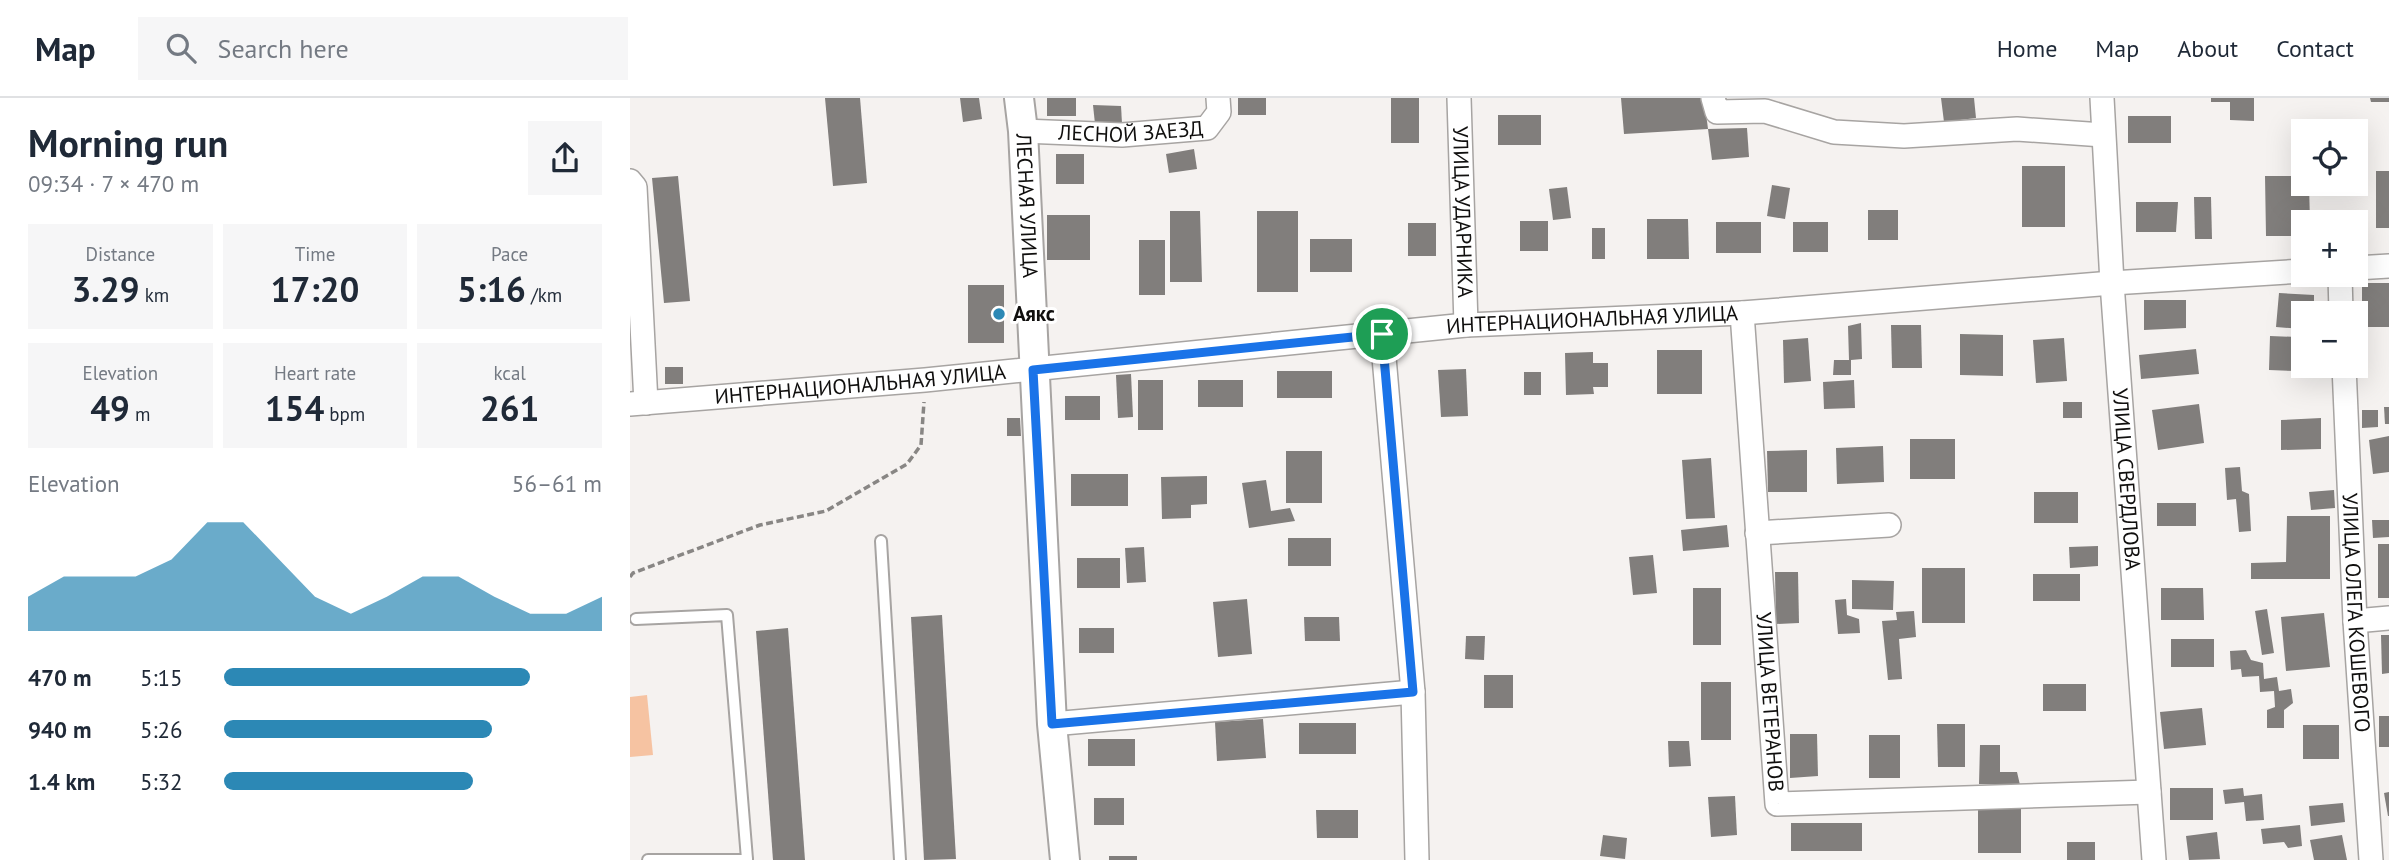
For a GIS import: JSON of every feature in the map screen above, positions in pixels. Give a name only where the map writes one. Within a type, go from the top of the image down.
[{"type":"street","name":"ЛЕСНАЯ УЛИЦА","points":[[1019,98],[1023,131],[1052,724],[1065,860]]},
{"type":"street","name":"ЛЕСНОЙ ЗАЕЗД","points":[[1023,131],[1122,135],[1207,128],[1219,111],[1218,98]]},
{"type":"street","name":"УЛИЦА УДАРНИКА","points":[[1459,98],[1466,325]]},
{"type":"street","points":[[1713,98],[1717,111],[1765,111],[1834,132],[1904,136],[2017,129],[2104,135]]},
{"type":"street","name":"УЛИЦА СВЕРДЛОВА","points":[[2102,98],[2112,283],[2154,860]]},
{"type":"street","points":[[630,181],[635,187],[638,403]]},
{"type":"street","points":[[2368,267],[2389,266]]},
{"type":"street","name":"ИНТЕРНАЦИОНАЛЬНАЯ УЛИЦА","points":[[638,403],[1033,370],[1466,325],[1742,313],[2112,283],[2291,272]]},
{"type":"street","name":"УЛИЦА ВЕТЕРАНОВ","points":[[1742,313],[1777,804],[2148,792]]},
{"type":"street","points":[[1382,334],[1413,692],[1417,860]]},
{"type":"street","name":"УЛИЦА ОЛЕГА КОШЕВОГО","points":[[2345,378],[2355,621],[2371,860]]},
{"type":"street","points":[[1757,533],[1889,526]]},
{"type":"street","points":[[2355,621],[2389,618]]},
{"type":"street","points":[[1052,724],[1413,692]]},
{"type":"lane","points":[[881,541],[900,860]]},
{"type":"lane","points":[[636,619],[727,615],[747,860],[648,860]]},
{"type":"path","points":[[630,577],[633,573],[760,525],[826,511],[907,464],[921,445],[925,380]]},
{"type":"shaded area","points":[[647,695],[653,755],[630,757],[630,697]]},
{"type":"building","points":[[825,98],[860,98],[867,183],[833,186]]},
{"type":"building","points":[[960,98],[979,98],[982,119],[963,122]]},
{"type":"building","points":[[1047,98],[1076,98],[1076,116],[1047,116]]},
{"type":"building","points":[[1238,98],[1266,98],[1266,115],[1238,115]]},
{"type":"building","points":[[1391,98],[1419,98],[1419,143],[1391,143]]},
{"type":"building","points":[[1621,98],[1704,98],[1708,129],[1624,134]]},
{"type":"building","points":[[1941,98],[1974,98],[1976,118],[1944,122]]},
{"type":"building","points":[[2211,98],[2254,98],[2254,121],[2230,120],[2230,102],[2211,102]]},
{"type":"building","points":[[2370,98],[2389,98],[2389,102],[2371,102]]},
{"type":"building","points":[[1093,105],[1121,106],[1122,123],[1095,124]]},
{"type":"building","points":[[1498,115],[1541,115],[1541,145],[1498,145]]},
{"type":"building","points":[[2128,116],[2171,116],[2171,143],[2128,143]]},
{"type":"building","points":[[1747,128],[1749,157],[1712,160],[1708,129]]},
{"type":"building","points":[[1194,149],[1197,169],[1169,173],[1166,154]]},
{"type":"building","points":[[1056,154],[1084,154],[1084,184],[1056,184]]},
{"type":"building","points":[[2022,166],[2065,166],[2065,227],[2022,227]]},
{"type":"building","points":[[2376,171],[2389,171],[2389,228],[2376,228]]},
{"type":"building","points":[[678,176],[690,301],[664,303],[652,178]]},
{"type":"building","points":[[2265,176],[2291,176],[2291,196],[2309,196],[2310,210],[2291,210],[2291,236],[2266,236]]},
{"type":"building","points":[[1772,185],[1790,188],[1785,219],[1767,216]]},
{"type":"building","points":[[1567,187],[1571,218],[1553,220],[1549,189]]},
{"type":"building","points":[[2194,197],[2211,197],[2212,239],[2195,239]]},
{"type":"building","points":[[2136,202],[2178,202],[2176,232],[2136,232]]},
{"type":"building","points":[[1868,210],[1898,210],[1898,240],[1868,240]]},
{"type":"building","points":[[1170,211],[1200,211],[1202,282],[1170,282]]},
{"type":"building","points":[[1257,211],[1298,211],[1298,292],[1257,292]]},
{"type":"building","points":[[1047,215],[1090,215],[1090,260],[1047,260]]},
{"type":"building","points":[[1647,219],[1688,219],[1689,259],[1647,259]]},
{"type":"building","points":[[1520,221],[1548,221],[1548,251],[1520,251]]},
{"type":"building","points":[[1716,222],[1761,222],[1761,253],[1716,253]]},
{"type":"building","points":[[1793,222],[1828,222],[1828,252],[1793,252]]},
{"type":"building","points":[[1408,223],[1436,223],[1436,256],[1408,256]]},
{"type":"building","points":[[1592,228],[1605,228],[1605,259],[1592,259]]},
{"type":"building","points":[[1310,239],[1352,239],[1352,272],[1310,272]]},
{"type":"building","points":[[1139,240],[1165,240],[1165,295],[1139,295]]},
{"type":"building","points":[[2368,283],[2389,283],[2389,327],[2368,327],[2368,301],[2362,301],[2362,287],[2368,287]]},
{"type":"building","points":[[968,285],[1004,285],[1004,343],[968,343]]},
{"type":"building","points":[[2279,293],[2314,295],[2314,301],[2291,301],[2291,328],[2276,327]]},
{"type":"building","points":[[2144,300],[2186,300],[2186,328],[2144,330]]},
{"type":"building","points":[[1861,323],[1862,359],[1851,360],[1851,375],[1833,375],[1834,360],[1849,360],[1848,326]]},
{"type":"building","points":[[1891,325],[1921,325],[1922,368],[1892,368]]},
{"type":"building","points":[[1960,334],[2003,335],[2003,376],[1960,375]]},
{"type":"building","points":[[2270,336],[2291,337],[2291,371],[2269,370]]},
{"type":"building","points":[[1808,338],[1811,381],[1784,383],[1783,340]]},
{"type":"building","points":[[2064,338],[2067,381],[2036,383],[2033,340]]},
{"type":"building","points":[[2196,349],[2199,374],[2141,379],[2139,355]]},
{"type":"building","points":[[1657,350],[1702,350],[1702,394],[1657,394]]},
{"type":"building","points":[[1593,352],[1593,363],[1608,363],[1608,387],[1593,387],[1594,394],[1566,395],[1565,353]]},
{"type":"building","points":[[665,367],[683,367],[683,384],[665,384]]},
{"type":"building","points":[[1466,369],[1468,416],[1441,417],[1438,370]]},
{"type":"building","points":[[1277,371],[1332,371],[1332,398],[1277,398]]},
{"type":"building","points":[[1524,372],[1541,372],[1541,395],[1524,395]]},
{"type":"building","points":[[1131,374],[1133,417],[1118,418],[1116,375]]},
{"type":"building","points":[[1138,380],[1163,380],[1163,430],[1138,430]]},
{"type":"building","points":[[1198,380],[1243,380],[1243,407],[1198,407]]},
{"type":"building","points":[[1854,380],[1855,408],[1824,409],[1823,382]]},
{"type":"building","points":[[1065,396],[1100,396],[1100,420],[1065,420]]},
{"type":"building","points":[[2063,402],[2082,402],[2082,418],[2063,418]]},
{"type":"building","points":[[2199,404],[2204,443],[2158,450],[2152,410]]},
{"type":"building","points":[[2384,407],[2389,407],[2389,424],[2385,424]]},
{"type":"building","points":[[2362,410],[2378,410],[2378,427],[2362,428]]},
{"type":"building","points":[[1007,418],[1020,418],[1021,436],[1007,436]]},
{"type":"building","points":[[2321,418],[2321,449],[2281,450],[2281,420]]},
{"type":"building","points":[[2389,436],[2389,472],[2373,474],[2369,440]]},
{"type":"building","points":[[1910,439],[1955,439],[1955,479],[1910,479]]},
{"type":"building","points":[[1883,446],[1884,482],[1837,484],[1836,448]]},
{"type":"building","points":[[1807,450],[1807,492],[1768,492],[1767,451]]},
{"type":"building","points":[[1286,451],[1322,451],[1322,503],[1286,503]]},
{"type":"building","points":[[1711,458],[1715,518],[1686,519],[1682,460]]},
{"type":"building","points":[[2240,467],[2242,491],[2249,494],[2251,531],[2239,532],[2236,499],[2227,500],[2225,468]]},
{"type":"building","points":[[1071,474],[1128,474],[1128,506],[1071,506]]},
{"type":"building","points":[[1207,476],[1207,504],[1191,505],[1191,518],[1162,519],[1161,477]]},
{"type":"building","points":[[1266,480],[1271,511],[1290,508],[1295,521],[1249,528],[1242,483]]},
{"type":"building","points":[[2334,490],[2335,508],[2311,510],[2309,492]]},
{"type":"building","points":[[2034,492],[2078,492],[2078,523],[2034,523]]},
{"type":"building","points":[[2157,503],[2196,503],[2196,526],[2157,526]]},
{"type":"building","points":[[2287,516],[2330,516],[2330,579],[2251,579],[2251,563],[2286,562]]},
{"type":"building","points":[[2372,520],[2389,520],[2389,537],[2373,538]]},
{"type":"building","points":[[1727,525],[1729,547],[1683,551],[1681,530]]},
{"type":"building","points":[[1288,538],[1331,538],[1331,566],[1288,566]]},
{"type":"building","points":[[2378,544],[2389,544],[2389,598],[2378,598]]},
{"type":"building","points":[[2098,546],[2098,566],[2070,568],[2069,547]]},
{"type":"building","points":[[1144,547],[1146,582],[1127,583],[1125,548]]},
{"type":"building","points":[[1653,555],[1657,593],[1633,595],[1629,557]]},
{"type":"building","points":[[1077,558],[1120,558],[1120,588],[1077,588]]},
{"type":"building","points":[[1922,568],[1965,568],[1965,623],[1922,623]]},
{"type":"building","points":[[1775,572],[1798,572],[1799,623],[1776,624]]},
{"type":"building","points":[[2033,574],[2080,574],[2080,601],[2033,601]]},
{"type":"building","points":[[1852,580],[1894,581],[1893,610],[1852,609]]},
{"type":"building","points":[[1693,588],[1721,588],[1721,645],[1693,645]]},
{"type":"building","points":[[2161,588],[2203,588],[2204,620],[2161,620]]},
{"type":"building","points":[[1247,599],[1252,654],[1218,657],[1213,602]]},
{"type":"building","points":[[1846,599],[1847,615],[1859,619],[1860,633],[1838,634],[1835,600]]},
{"type":"building","points":[[2267,609],[2274,653],[2262,655],[2255,611]]},
{"type":"building","points":[[1914,611],[1916,637],[1899,639],[1902,679],[1888,680],[1882,621],[1897,620],[1896,612]]},
{"type":"building","points":[[2324,613],[2330,667],[2286,671],[2281,617]]},
{"type":"building","points":[[942,615],[956,859],[924,860],[911,617]]},
{"type":"building","points":[[1304,617],[1339,617],[1340,641],[1305,641]]},
{"type":"building","points":[[788,628],[805,860],[773,860],[756,631]]},
{"type":"building","points":[[1079,628],[1114,628],[1114,653],[1079,653]]},
{"type":"building","points":[[2381,635],[2389,635],[2389,673],[2382,674]]},
{"type":"building","points":[[1466,636],[1485,636],[1484,660],[1465,659]]},
{"type":"building","points":[[2171,639],[2214,639],[2214,667],[2171,667]]},
{"type":"building","points":[[2246,650],[2251,660],[2263,663],[2264,679],[2277,677],[2279,691],[2291,689],[2293,703],[2284,710],[2284,728],[2267,728],[2267,710],[2275,707],[2274,691],[2260,692],[2259,676],[2242,677],[2241,669],[2231,670],[2230,651]]},
{"type":"building","points":[[1484,675],[1513,675],[1513,708],[1484,708]]},
{"type":"building","points":[[1701,682],[1731,682],[1731,740],[1701,740]]},
{"type":"building","points":[[2043,684],[2086,684],[2086,711],[2043,711]]},
{"type":"building","points":[[2202,708],[2206,745],[2164,749],[2160,712]]},
{"type":"building","points":[[2379,716],[2389,716],[2389,747],[2379,747]]},
{"type":"building","points":[[1263,719],[1266,758],[1217,761],[1215,722]]},
{"type":"building","points":[[1299,723],[1356,723],[1356,754],[1299,754]]},
{"type":"building","points":[[1937,724],[1965,724],[1965,767],[1938,767]]},
{"type":"building","points":[[2303,725],[2339,725],[2339,759],[2303,759]]},
{"type":"building","points":[[1790,734],[1817,734],[1818,776],[1790,778]]},
{"type":"building","points":[[1869,735],[1900,735],[1900,778],[1869,778]]},
{"type":"building","points":[[1088,739],[1135,739],[1135,766],[1088,766]]},
{"type":"building","points":[[1668,741],[1689,741],[1691,766],[1669,767]]},
{"type":"building","points":[[1980,745],[2000,745],[2000,772],[2017,772],[2020,785],[1979,784]]},
{"type":"building","points":[[2170,788],[2213,788],[2213,820],[2170,820]]},
{"type":"building","points":[[2243,788],[2244,796],[2262,794],[2264,820],[2246,821],[2244,802],[2225,804],[2223,790]]},
{"type":"building","points":[[2389,792],[2389,816],[2388,816],[2384,793]]},
{"type":"building","points":[[1735,796],[1737,835],[1711,837],[1708,797]]},
{"type":"building","points":[[1094,798],[1124,798],[1124,825],[1094,825]]},
{"type":"building","points":[[1978,799],[2021,799],[2021,853],[1978,853]]},
{"type":"building","points":[[2343,803],[2345,822],[2311,826],[2309,806]]},
{"type":"building","points":[[1316,810],[1358,810],[1358,838],[1317,838]]},
{"type":"building","points":[[1791,823],[1862,823],[1862,851],[1791,851]]},
{"type":"building","points":[[2300,825],[2302,846],[2288,848],[2284,842],[2263,844],[2261,829]]},
{"type":"building","points":[[2217,832],[2220,859],[2189,860],[2186,836]]},
{"type":"building","points":[[1603,835],[1627,838],[1625,859],[1600,856]]},
{"type":"building","points":[[2342,835],[2347,860],[2314,860],[2310,840]]},
{"type":"building","points":[[2067,842],[2095,842],[2095,860],[2067,860]]},
{"type":"building","points":[[1109,856],[1137,856],[1137,860],[1109,860]]},
{"type":"place","name":"Аякс","points":[[999,314]]},
{"type":"route","points":[[1382,334],[1413,692],[1052,724],[1033,370],[1382,334]]}]
